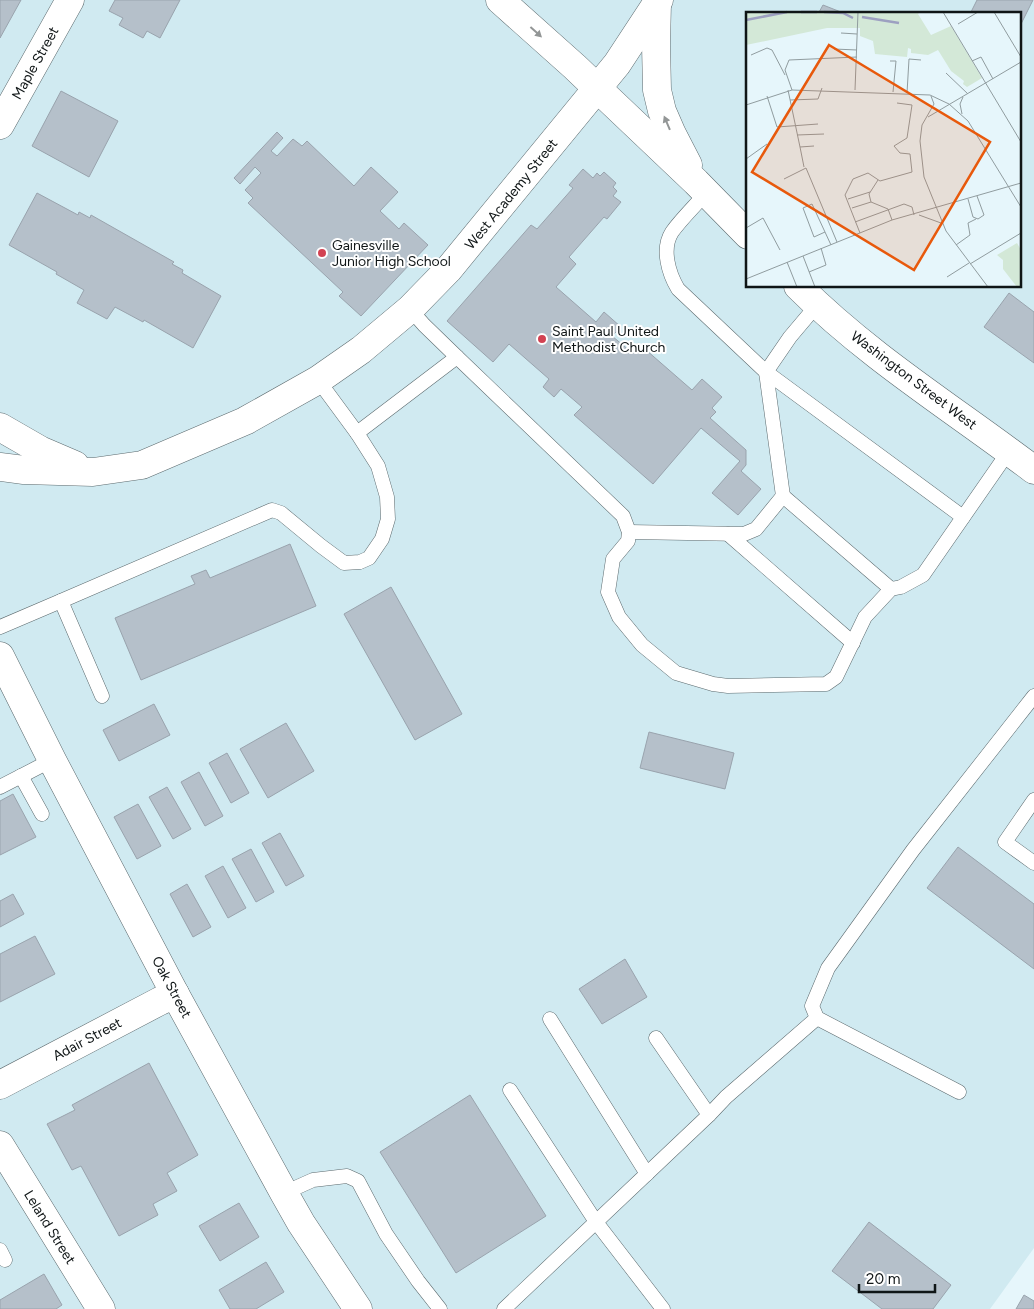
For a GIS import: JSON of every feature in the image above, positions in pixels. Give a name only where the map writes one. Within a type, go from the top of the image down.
[{"type":"street","name":"Maple Street","points":[[0,125],[70,0]]},
{"type":"street","points":[[500,0],[575,67],[701,187],[746,233]]},
{"type":"street","points":[[658,1],[656,45],[657,90],[665,119],[701,187]]},
{"type":"street","name":"West Academy Street","points":[[0,467],[24,470],[93,472],[142,465],[245,422],[318,380],[361,350],[410,309],[448,270],[617,64],[658,1]]},
{"type":"street","name":"Washington Street West","points":[[808,296],[903,375],[1034,470]]},
{"type":"street","points":[[0,427],[40,450],[93,472]]},
{"type":"street","name":"Oak Street","points":[[2,666],[175,994],[300,1222],[358,1309]]},
{"type":"street","name":"Adair Street","points":[[0,1085],[175,994]]},
{"type":"street","name":"Leland Street","points":[[0,1145],[101,1309]]},
{"type":"lane","points":[[701,187],[671,234],[666,254],[672,278],[678,289],[766,372],[963,518]]},
{"type":"lane","points":[[808,296],[790,338],[766,372],[783,496],[891,589]]},
{"type":"lane","points":[[410,309],[457,358],[623,516],[630,532],[628,541],[614,559],[608,592],[619,617],[642,645],[676,673],[713,684],[728,686],[826,684],[836,677],[865,618],[891,589],[901,587],[924,575],[1009,451]]},
{"type":"lane","points":[[357,433],[457,358]]},
{"type":"lane","points":[[0,627],[272,510],[281,513],[344,563],[360,562],[369,558],[382,539],[388,519],[387,497],[378,466],[357,433],[318,380]]},
{"type":"lane","points":[[630,532],[744,534],[756,529],[783,496]]},
{"type":"lane","points":[[728,534],[853,643]]},
{"type":"lane","points":[[61,600],[102,696]]},
{"type":"lane","points":[[959,1092],[817,1018],[812,1006],[828,968],[913,850],[1034,696]]},
{"type":"lane","points":[[0,787],[52,760]]},
{"type":"lane","points":[[21,776],[42,814]]},
{"type":"lane","points":[[1034,800],[1005,842],[1034,863]]},
{"type":"lane","points":[[504,1309],[726,1097],[817,1018]]},
{"type":"lane","points":[[550,1019],[647,1174]]},
{"type":"lane","points":[[656,1038],[709,1115]]},
{"type":"lane","points":[[510,1090],[596,1222],[663,1309]]},
{"type":"lane","points":[[284,1193],[313,1180],[347,1176],[358,1181],[386,1234],[440,1309]]},
{"type":"shaded area","points":[[0,0],[1034,0],[1034,1248],[990,1309],[0,1309]]},
{"type":"building","points":[[0,0],[21,0],[0,38]]},
{"type":"building","points":[[115,0],[180,0],[160,38],[147,31],[143,38],[119,25],[123,18],[109,11]]},
{"type":"building","points":[[977,0],[1033,0],[1022,22],[1022,12],[971,12]]},
{"type":"building","points":[[823,5],[841,12],[819,12]]},
{"type":"building","points":[[61,91],[118,121],[89,177],[32,146]]},
{"type":"building","points":[[277,132],[283,138],[271,151],[277,156],[293,139],[302,146],[307,141],[354,186],[371,167],[398,192],[380,211],[399,229],[404,223],[428,245],[361,316],[339,296],[343,292],[248,203],[253,198],[245,190],[261,173],[255,167],[240,184],[234,178]]},
{"type":"building","name":"Saint Paul United Methodist Church","points":[[583,169],[593,178],[597,173],[600,176],[604,172],[616,183],[613,187],[617,191],[613,196],[621,202],[607,219],[604,217],[569,257],[576,264],[556,287],[596,322],[604,312],[621,327],[612,336],[630,351],[638,343],[692,390],[702,379],[722,397],[712,408],[716,412],[710,418],[746,450],[746,465],[741,471],[761,489],[738,515],[712,493],[740,461],[701,428],[653,484],[574,415],[582,407],[561,389],[554,397],[543,387],[549,379],[509,344],[493,362],[447,321],[531,225],[537,229],[573,188],[569,185]]},
{"type":"building","points":[[37,193],[78,215],[79,212],[90,218],[91,215],[174,262],[172,264],[183,270],[182,273],[221,296],[193,348],[144,320],[143,322],[115,307],[107,319],[77,303],[84,290],[56,274],[57,272],[9,245]]},
{"type":"building","points":[[1009,293],[1034,312],[1034,363],[984,327]]},
{"type":"building","points":[[290,544],[316,606],[141,680],[115,618],[195,584],[191,576],[206,570],[210,578]]},
{"type":"building","points":[[391,587],[462,714],[415,740],[344,614]]},
{"type":"building","points":[[154,704],[170,735],[119,761],[103,730]]},
{"type":"building","points":[[286,723],[314,771],[268,798],[240,749]]},
{"type":"building","points":[[649,732],[734,753],[725,789],[640,768]]},
{"type":"building","points":[[227,753],[249,793],[231,803],[209,763]]},
{"type":"building","points":[[199,772],[223,816],[205,826],[181,782]]},
{"type":"building","points":[[167,787],[191,829],[173,839],[149,797]]},
{"type":"building","points":[[13,794],[36,837],[0,855],[0,801]]},
{"type":"building","points":[[138,804],[161,846],[137,859],[114,817]]},
{"type":"building","points":[[280,833],[304,876],[286,886],[262,843]]},
{"type":"building","points":[[958,847],[1034,904],[1034,969],[927,888]]},
{"type":"building","points":[[251,849],[274,892],[256,902],[232,859]]},
{"type":"building","points":[[223,866],[246,908],[228,918],[205,876]]},
{"type":"building","points":[[187,884],[211,927],[193,937],[170,894]]},
{"type":"building","points":[[13,894],[24,914],[0,927],[0,901]]},
{"type":"building","points":[[35,936],[55,974],[0,1002],[0,954]]},
{"type":"building","points":[[625,959],[647,997],[602,1024],[579,989]]},
{"type":"building","points":[[149,1063],[198,1155],[167,1173],[177,1191],[153,1204],[158,1215],[119,1236],[81,1166],[72,1170],[47,1124],[75,1110],[72,1105]]},
{"type":"building","points":[[470,1095],[546,1216],[456,1273],[380,1152]]},
{"type":"building","points":[[239,1203],[259,1237],[220,1261],[199,1226]]},
{"type":"building","points":[[869,1222],[951,1285],[933,1309],[882,1309],[832,1271]]},
{"type":"building","points":[[266,1262],[284,1292],[256,1309],[230,1309],[219,1290]]},
{"type":"building","points":[[44,1274],[62,1305],[56,1309],[0,1309],[0,1300]]},
{"type":"building","points":[[1024,1295],[1034,1301],[1034,1309],[1016,1309]]},
{"type":"place","name":"Gainesville Junior High School","points":[[322,253]]},
{"type":"place","name":"Saint Paul United Methodist Church","points":[[542,339]]}]
